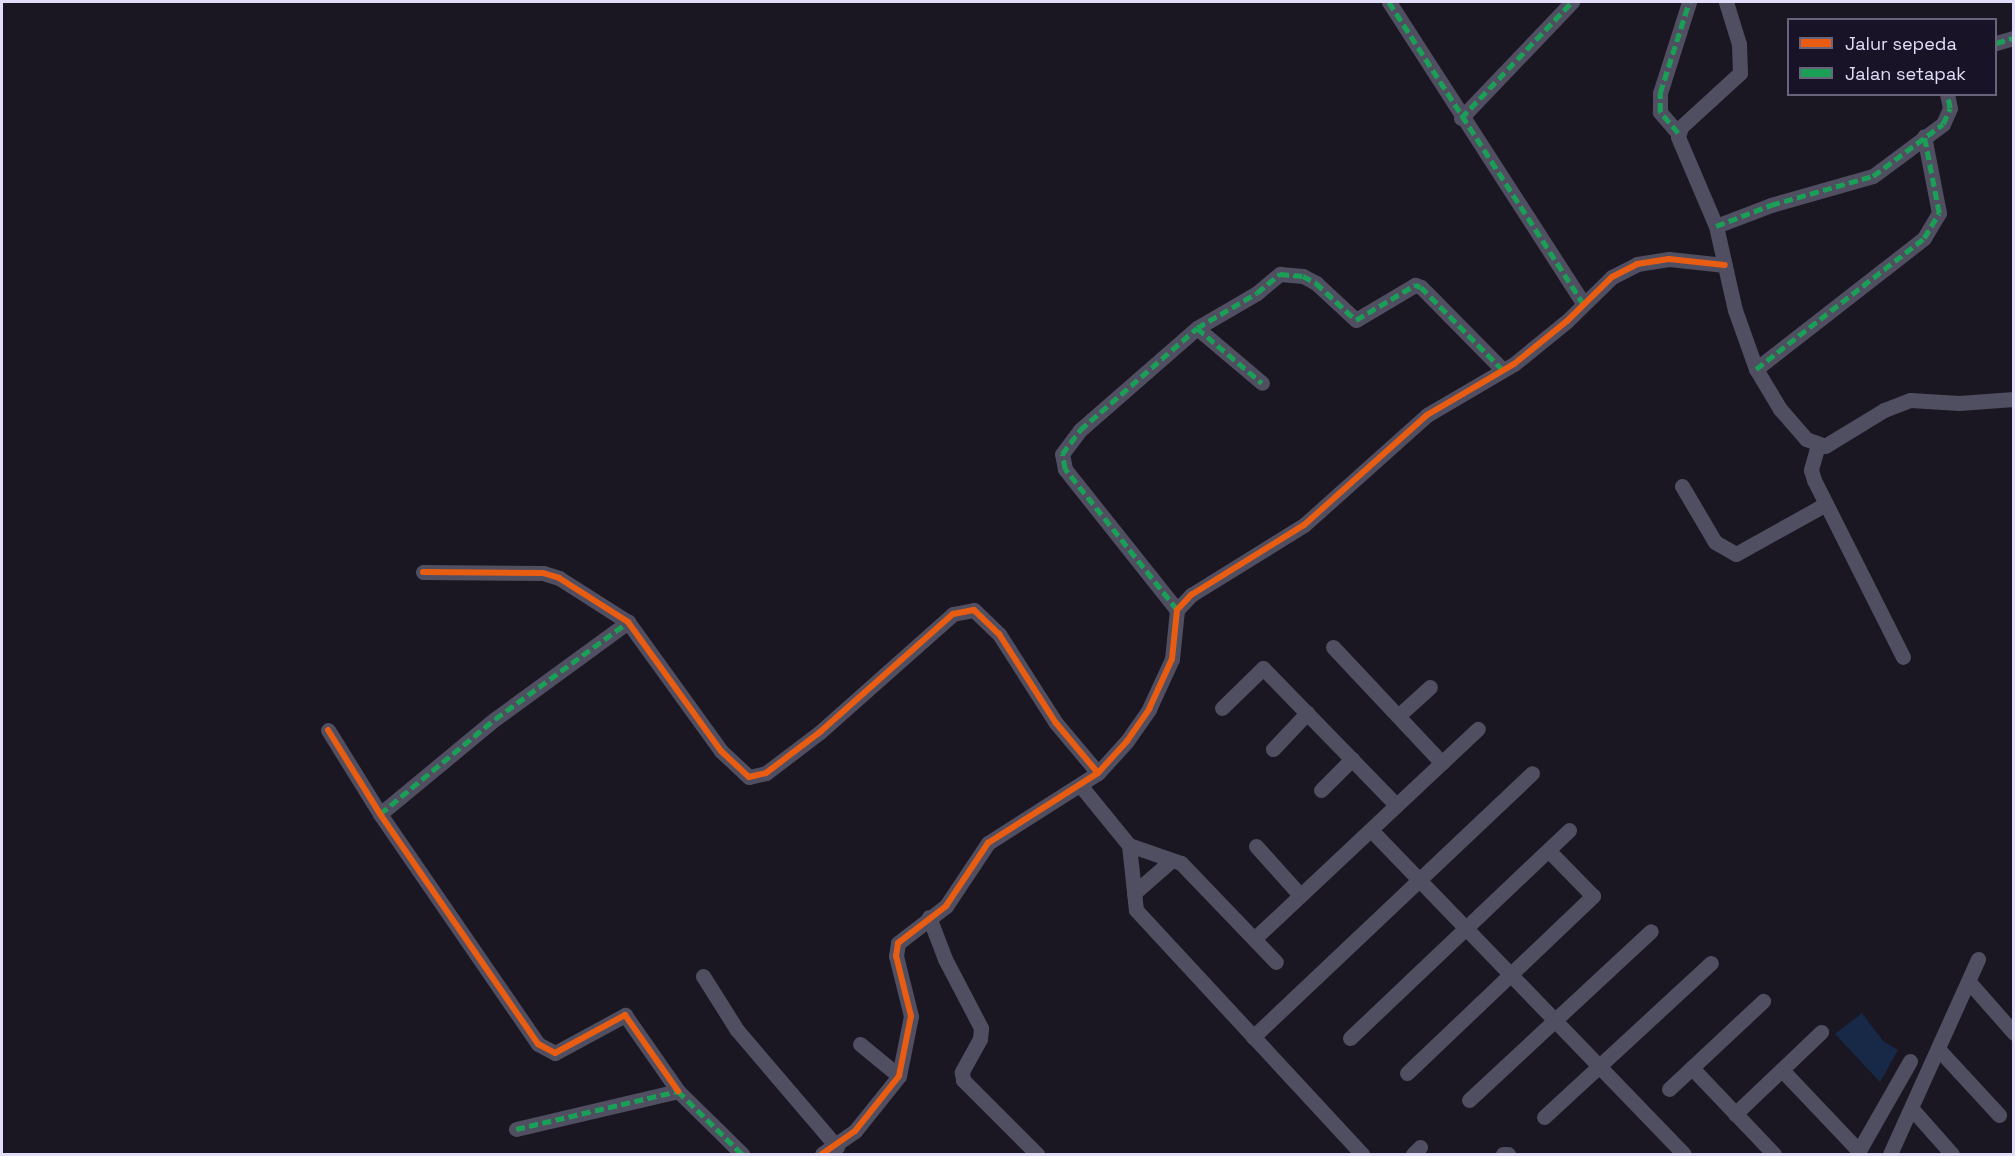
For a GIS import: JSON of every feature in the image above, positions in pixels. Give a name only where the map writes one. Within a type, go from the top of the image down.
[{"type":"street","points":[[1389,2],[1461,118],[1583,303]]},
{"type":"street","points":[[1461,118],[1572,2]]},
{"type":"street","points":[[1689,2],[1660,93],[1660,112],[1678,133],[1716,226],[1735,310],[1756,369],[1798,432],[1818,445],[1833,444],[1884,410],[1910,400],[1959,403],[2013,399]]},
{"type":"street","points":[[1678,133],[1740,73],[1739,44],[1726,2]]},
{"type":"street","points":[[1997,42],[2013,38]]},
{"type":"street","points":[[1716,226],[1771,204],[1873,176],[1948,119],[1947,96]]},
{"type":"street","points":[[1756,369],[1924,238],[1939,213],[1924,136]]},
{"type":"street","points":[[1177,610],[1191,596],[1304,525],[1426,415],[1540,345],[1612,277],[1637,264],[1669,259],[1725,264]]},
{"type":"street","points":[[822,1155],[837,1147],[878,1107],[899,1076],[910,1016],[896,950],[898,943],[952,899],[988,843],[1098,773],[1127,741],[1164,676],[1175,648],[1177,610],[1061,461],[1070,440],[1197,328],[1257,293],[1280,274],[1303,276],[1316,283],[1356,320],[1414,285],[1421,287],[1502,369]]},
{"type":"street","points":[[1197,328],[1262,383]]},
{"type":"street","points":[[1818,445],[1811,470],[1903,657]]},
{"type":"street","points":[[1682,486],[1715,542],[1736,555],[1826,504]]},
{"type":"street","points":[[423,572],[543,573],[559,578],[628,622],[721,751],[744,773],[758,777],[820,732],[953,614],[974,610],[999,634],[1056,723],[1098,773]]},
{"type":"street","points":[[380,814],[495,718],[628,622]]},
{"type":"street","points":[[1333,647],[1442,763]]},
{"type":"street","points":[[1222,708],[1263,668],[1396,806]]},
{"type":"street","points":[[1398,716],[1430,687]]},
{"type":"street","points":[[1273,749],[1307,713]]},
{"type":"street","points":[[1254,939],[1478,729]]},
{"type":"street","points":[[328,730],[380,814],[538,1044],[555,1053],[625,1015],[678,1091],[742,1155]]},
{"type":"street","points":[[1321,790],[1352,759]]},
{"type":"street","points":[[1253,1037],[1532,773]]},
{"type":"street","points":[[1080,786],[1129,845],[1181,863],[1276,962]]},
{"type":"street","points":[[1371,830],[1684,1155]]},
{"type":"street","points":[[1350,1038],[1569,830]]},
{"type":"street","points":[[1129,845],[1136,910],[1362,1155]]},
{"type":"street","points":[[1256,846],[1300,895]]},
{"type":"street","points":[[1407,1073],[1593,896],[1548,850]]},
{"type":"street","points":[[1134,893],[1172,860]]},
{"type":"street","points":[[929,917],[945,959],[981,1028],[981,1039],[962,1072],[963,1080],[1037,1155]]},
{"type":"street","points":[[1468,1100],[1651,931]]},
{"type":"street","points":[[1890,1155],[1940,1051],[1978,959]]},
{"type":"street","points":[[1544,1117],[1711,963]]},
{"type":"street","points":[[703,976],[737,1030],[837,1147]]},
{"type":"street","points":[[1969,982],[2013,1034]]},
{"type":"street","points":[[1669,1089],[1763,1001]]},
{"type":"street","points":[[1735,1114],[1821,1032]]},
{"type":"street","points":[[860,1044],[899,1076]]},
{"type":"street","points":[[1940,1051],[1999,1115]]},
{"type":"street","points":[[1782,1070],[1858,1153],[1910,1061]]},
{"type":"street","points":[[1692,1068],[1774,1155]]},
{"type":"street","points":[[516,1129],[678,1091]]},
{"type":"street","points":[[1912,1109],[1952,1155]]},
{"type":"water","points":[[1862,1013],[1883,1041],[1898,1050],[1880,1082],[1835,1034]]},
{"type":"marked path","points":[[1389,2],[1583,303]]},
{"type":"marked path","points":[[1461,118],[1572,2]]},
{"type":"marked path","points":[[1678,133],[1660,112],[1660,93],[1689,2]]},
{"type":"marked path","points":[[1997,43],[2014,38]]},
{"type":"marked path","points":[[1716,226],[1771,205],[1873,176],[1943,124],[1950,108],[1947,96]]},
{"type":"marked path","points":[[1756,369],[1924,238],[1939,213],[1924,136]]},
{"type":"marked path","points":[[1197,328],[1257,293],[1280,274],[1303,276],[1316,283],[1356,320],[1415,285],[1421,287],[1502,369]]},
{"type":"marked path","points":[[1177,610],[1065,469],[1062,454],[1080,430],[1197,328],[1262,383]]},
{"type":"marked path","points":[[380,814],[495,719],[628,622]]},
{"type":"marked path","points":[[516,1129],[678,1091],[742,1154]]},
{"type":"cycle path","points":[[822,1154],[855,1131],[899,1076],[911,1016],[896,956],[898,943],[946,906],[988,843],[1098,773],[1127,741],[1149,709],[1172,659],[1177,610],[1191,595],[1304,525],[1427,415],[1514,364],[1567,321],[1612,277],[1637,264],[1669,259],[1725,265]]},
{"type":"cycle path","points":[[423,572],[543,573],[559,578],[628,622],[721,751],[749,777],[766,773],[820,732],[953,614],[974,610],[999,634],[1056,723],[1098,773]]},
{"type":"cycle path","points":[[328,730],[380,814],[538,1044],[555,1053],[625,1015],[678,1091]]}]
